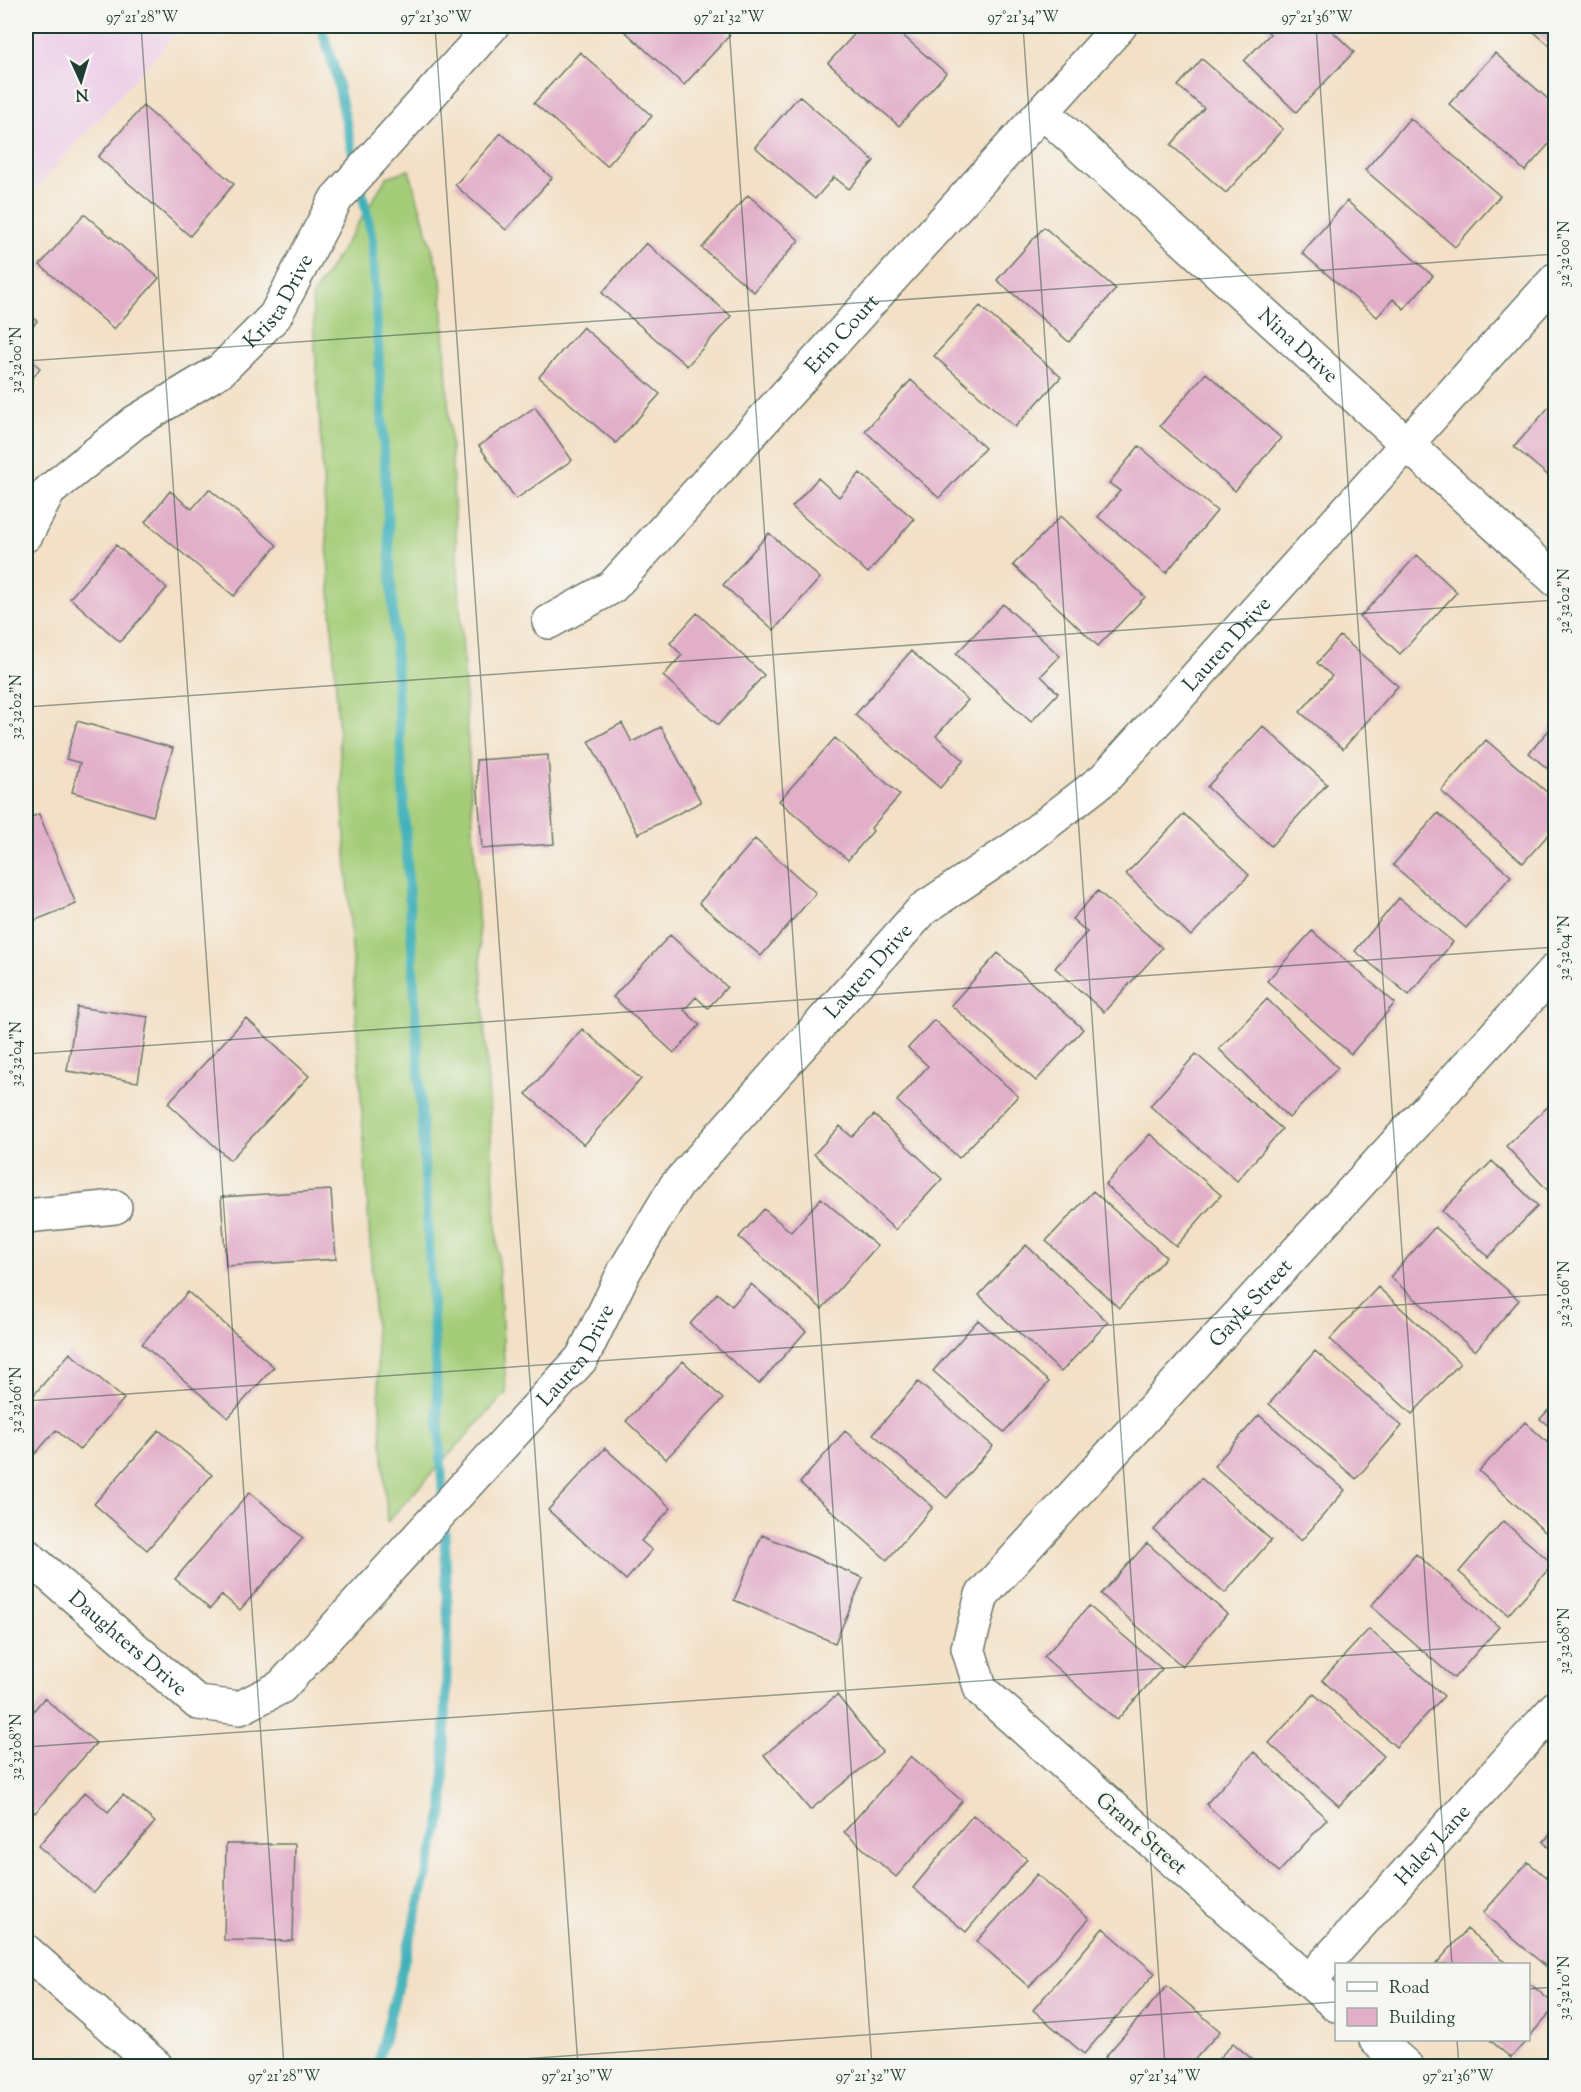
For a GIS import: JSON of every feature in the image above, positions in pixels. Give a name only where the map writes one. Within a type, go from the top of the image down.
[{"type":"street","name":"Krista Drive","points":[[26,535],[49,490],[135,422],[221,370],[275,316],[336,199],[492,26]]},
{"type":"street","name":"Erin Court","points":[[549,622],[612,587],[1120,26]]},
{"type":"street","name":"Nina Drive","points":[[1043,112],[1556,580]]},
{"type":"street","name":"Lauren Drive","points":[[240,1708],[280,1687],[582,1358],[625,1270],[675,1187],[923,909],[1016,847],[1104,779],[1556,279]]},
{"type":"street","name":"Gayle Street","points":[[968,1648],[982,1595],[1556,969]]},
{"type":"street","points":[[26,1216],[115,1207]]},
{"type":"street","name":"Daughters Drive","points":[[26,1555],[198,1703],[240,1708]]},
{"type":"street","name":"Grant Street","points":[[968,1648],[981,1690],[1335,2004]]},
{"type":"street","name":"Haley Lane","points":[[1309,1981],[1556,1707]]},
{"type":"street","points":[[26,1951],[156,2067]]},
{"type":"street","points":[[1377,2041],[1406,2067]]},
{"type":"shaded area","points":[[26,26],[183,26],[26,199]]},
{"type":"green space","points":[[409,170],[441,279],[506,1393],[387,1522],[312,297],[387,177]]},
{"type":"building","points":[[619,26],[719,26],[730,35],[684,85]]},
{"type":"building","points":[[862,26],[892,26],[946,73],[899,126],[828,63]]},
{"type":"building","points":[[1270,26],[1327,26],[1354,52],[1296,112],[1244,61],[1270,34],[1266,30]]},
{"type":"building","points":[[1527,26],[1556,26],[1556,51]]},
{"type":"building","points":[[580,52],[652,116],[607,166],[534,103]]},
{"type":"building","points":[[1495,53],[1556,106],[1556,136],[1525,171],[1449,104]]},
{"type":"building","points":[[1202,59],[1283,129],[1226,193],[1171,145],[1204,108],[1178,86]]},
{"type":"building","points":[[799,96],[874,161],[849,189],[834,177],[815,199],[755,147]]},
{"type":"building","points":[[143,106],[234,184],[190,236],[98,157]]},
{"type":"building","points":[[1410,118],[1500,196],[1455,247],[1365,170]]},
{"type":"building","points":[[501,133],[552,178],[506,230],[455,185]]},
{"type":"building","points":[[748,195],[799,240],[754,292],[702,248]]},
{"type":"building","points":[[1347,201],[1433,276],[1404,309],[1393,299],[1377,317],[1302,253]]},
{"type":"building","points":[[84,214],[159,278],[114,329],[40,265]]},
{"type":"building","points":[[1044,227],[1116,289],[1069,342],[997,280]]},
{"type":"building","points":[[646,243],[731,316],[687,366],[602,293]]},
{"type":"building","points":[[980,306],[1061,377],[1015,427],[934,356]]},
{"type":"building","points":[[26,312],[37,321],[26,336]]},
{"type":"building","points":[[583,327],[660,394],[616,443],[539,377]]},
{"type":"building","points":[[26,356],[40,368],[26,387]]},
{"type":"building","points":[[1206,373],[1281,438],[1235,491],[1160,426]]},
{"type":"building","points":[[911,380],[985,448],[939,498],[865,431]]},
{"type":"building","points":[[1556,399],[1556,482],[1514,447]]},
{"type":"building","points":[[535,407],[572,460],[516,499],[479,446]]},
{"type":"building","points":[[1139,446],[1217,511],[1166,573],[1098,517],[1120,491],[1109,483]]},
{"type":"building","points":[[860,473],[914,519],[868,573],[792,507],[818,478],[839,497]]},
{"type":"building","points":[[209,489],[277,545],[234,596],[145,522],[170,491],[192,509]]},
{"type":"building","points":[[1061,516],[1145,597],[1098,646],[1013,565]]},
{"type":"building","points":[[769,533],[820,578],[774,630],[723,585]]},
{"type":"building","points":[[116,545],[167,588],[120,642],[70,598]]},
{"type":"building","points":[[1417,555],[1457,592],[1400,654],[1360,617]]},
{"type":"building","points":[[1003,604],[1060,656],[1041,676],[1058,693],[1031,722],[956,654]]},
{"type":"building","points":[[697,613],[764,675],[718,725],[663,676],[682,655],[670,643]]},
{"type":"building","points":[[1340,636],[1398,686],[1343,749],[1300,712],[1332,676],[1317,663]]},
{"type":"building","points":[[911,651],[968,700],[936,736],[964,760],[940,788],[855,715]]},
{"type":"building","points":[[77,721],[173,748],[153,816],[72,792],[80,763],[66,759]]},
{"type":"building","points":[[1556,722],[1556,776],[1529,753]]},
{"type":"building","points":[[622,723],[632,742],[661,727],[701,802],[638,834],[589,741]]},
{"type":"building","points":[[1263,726],[1327,784],[1271,846],[1207,787]]},
{"type":"building","points":[[835,738],[900,795],[871,828],[873,831],[848,860],[779,801]]},
{"type":"building","points":[[1486,740],[1556,800],[1556,826],[1523,863],[1441,791]]},
{"type":"building","points":[[548,755],[554,844],[482,849],[476,760]]},
{"type":"building","points":[[1438,813],[1511,876],[1466,928],[1393,865]]},
{"type":"building","points":[[39,814],[76,904],[26,924],[26,819]]},
{"type":"building","points":[[1184,814],[1249,875],[1191,936],[1126,874]]},
{"type":"building","points":[[755,839],[816,893],[761,956],[699,903]]},
{"type":"building","points":[[1098,891],[1162,948],[1104,1012],[1055,968],[1087,932],[1072,919]]},
{"type":"building","points":[[1399,898],[1453,942],[1409,995],[1355,951]]},
{"type":"building","points":[[1312,931],[1395,1003],[1351,1054],[1267,981]]},
{"type":"building","points":[[670,935],[727,987],[708,1008],[696,997],[684,1010],[700,1025],[674,1053],[613,997]]},
{"type":"building","points":[[998,953],[1083,1029],[1036,1081],[951,1005]]},
{"type":"building","points":[[1267,999],[1338,1068],[1289,1118],[1219,1049]]},
{"type":"building","points":[[77,1007],[148,1017],[138,1082],[67,1071]]},
{"type":"building","points":[[246,1018],[309,1076],[230,1160],[168,1103]]},
{"type":"building","points":[[934,1020],[1018,1096],[959,1158],[897,1101],[928,1066],[908,1048]]},
{"type":"building","points":[[582,1029],[641,1079],[584,1145],[526,1094]]},
{"type":"building","points":[[1196,1054],[1282,1129],[1237,1181],[1150,1106]]},
{"type":"building","points":[[1556,1099],[1556,1199],[1506,1146]]},
{"type":"building","points":[[874,1115],[942,1179],[895,1230],[814,1154],[840,1126],[852,1137]]},
{"type":"building","points":[[1150,1134],[1221,1195],[1176,1246],[1105,1185]]},
{"type":"building","points":[[1492,1161],[1538,1206],[1488,1257],[1442,1211]]},
{"type":"building","points":[[331,1190],[336,1259],[226,1266],[221,1197]]},
{"type":"building","points":[[1093,1191],[1166,1257],[1119,1308],[1046,1241]]},
{"type":"building","points":[[821,1198],[877,1246],[822,1309],[739,1237],[764,1209],[791,1232]]},
{"type":"building","points":[[1435,1227],[1519,1300],[1475,1351],[1390,1277]]},
{"type":"building","points":[[1026,1245],[1108,1322],[1061,1372],[979,1295]]},
{"type":"building","points":[[751,1284],[806,1331],[759,1384],[690,1324],[717,1293],[732,1306]]},
{"type":"building","points":[[1378,1287],[1460,1363],[1412,1414],[1330,1339]]},
{"type":"building","points":[[188,1292],[274,1367],[228,1418],[142,1344]]},
{"type":"building","points":[[978,1320],[1049,1382],[1004,1432],[933,1371]]},
{"type":"building","points":[[1315,1351],[1402,1426],[1356,1479],[1269,1404]]},
{"type":"building","points":[[70,1353],[124,1399],[79,1450],[56,1430],[35,1454],[26,1446],[26,1404]]},
{"type":"building","points":[[683,1361],[723,1399],[666,1459],[626,1421]]},
{"type":"building","points":[[918,1382],[993,1446],[947,1498],[873,1434]]},
{"type":"building","points":[[1556,1402],[1556,1432],[1540,1419]]},
{"type":"building","points":[[1259,1415],[1345,1490],[1301,1541],[1214,1466]]},
{"type":"building","points":[[1525,1422],[1556,1450],[1556,1542],[1479,1471]]},
{"type":"building","points":[[159,1430],[212,1475],[147,1550],[94,1504]]},
{"type":"building","points":[[845,1431],[933,1507],[887,1560],[800,1483]]},
{"type":"building","points":[[605,1448],[671,1508],[641,1541],[652,1550],[626,1580],[548,1510]]},
{"type":"building","points":[[1201,1478],[1271,1540],[1225,1593],[1154,1530]]},
{"type":"building","points":[[250,1492],[303,1538],[240,1610],[222,1595],[210,1609],[175,1579]]},
{"type":"building","points":[[1503,1521],[1553,1564],[1508,1615],[1459,1572]]},
{"type":"building","points":[[762,1535],[863,1578],[835,1643],[734,1600]]},
{"type":"building","points":[[1147,1543],[1227,1614],[1182,1666],[1101,1594]]},
{"type":"building","points":[[1416,1554],[1499,1627],[1454,1678],[1371,1606]]},
{"type":"building","points":[[1089,1606],[1162,1669],[1117,1720],[1044,1657]]},
{"type":"building","points":[[1369,1629],[1444,1696],[1396,1747],[1322,1680]]},
{"type":"building","points":[[1314,1694],[1384,1756],[1339,1806],[1269,1743]]},
{"type":"building","points":[[837,1695],[882,1752],[810,1810],[764,1755]]},
{"type":"building","points":[[44,1698],[96,1743],[35,1813],[26,1804],[26,1720]]},
{"type":"building","points":[[1254,1752],[1327,1819],[1279,1872],[1206,1804]]},
{"type":"building","points":[[911,1756],[962,1801],[896,1877],[844,1832]]},
{"type":"building","points":[[85,1792],[108,1812],[123,1795],[155,1822],[94,1893],[38,1846]]},
{"type":"building","points":[[973,1815],[1027,1859],[966,1932],[913,1888]]},
{"type":"building","points":[[1556,1828],[1556,1853],[1543,1842]]},
{"type":"building","points":[[226,1844],[295,1844],[293,1941],[224,1940]]},
{"type":"building","points":[[1528,1862],[1556,1886],[1556,1975],[1483,1913]]},
{"type":"building","points":[[1037,1874],[1089,1919],[1029,1987],[977,1941]]},
{"type":"building","points":[[1103,1928],[1155,1973],[1084,2054],[1033,2010]]},
{"type":"building","points":[[1467,1929],[1507,1963],[1437,1963]]},
{"type":"building","points":[[1530,1984],[1556,2006],[1530,2036]]},
{"type":"building","points":[[1167,1986],[1220,2031],[1189,2066],[1115,2066],[1105,2057]]},
{"type":"building","points":[[1491,2041],[1526,2041],[1511,2058]]},
{"type":"building","points":[[1233,2043],[1260,2066],[1212,2066]]},
{"type":"waterway","points":[[321,26],[335,71],[356,168]]},
{"type":"waterway","points":[[360,183],[372,238],[443,1499]]},
{"type":"waterway","points":[[377,2066],[443,1812],[448,1621],[444,1520]]}]
